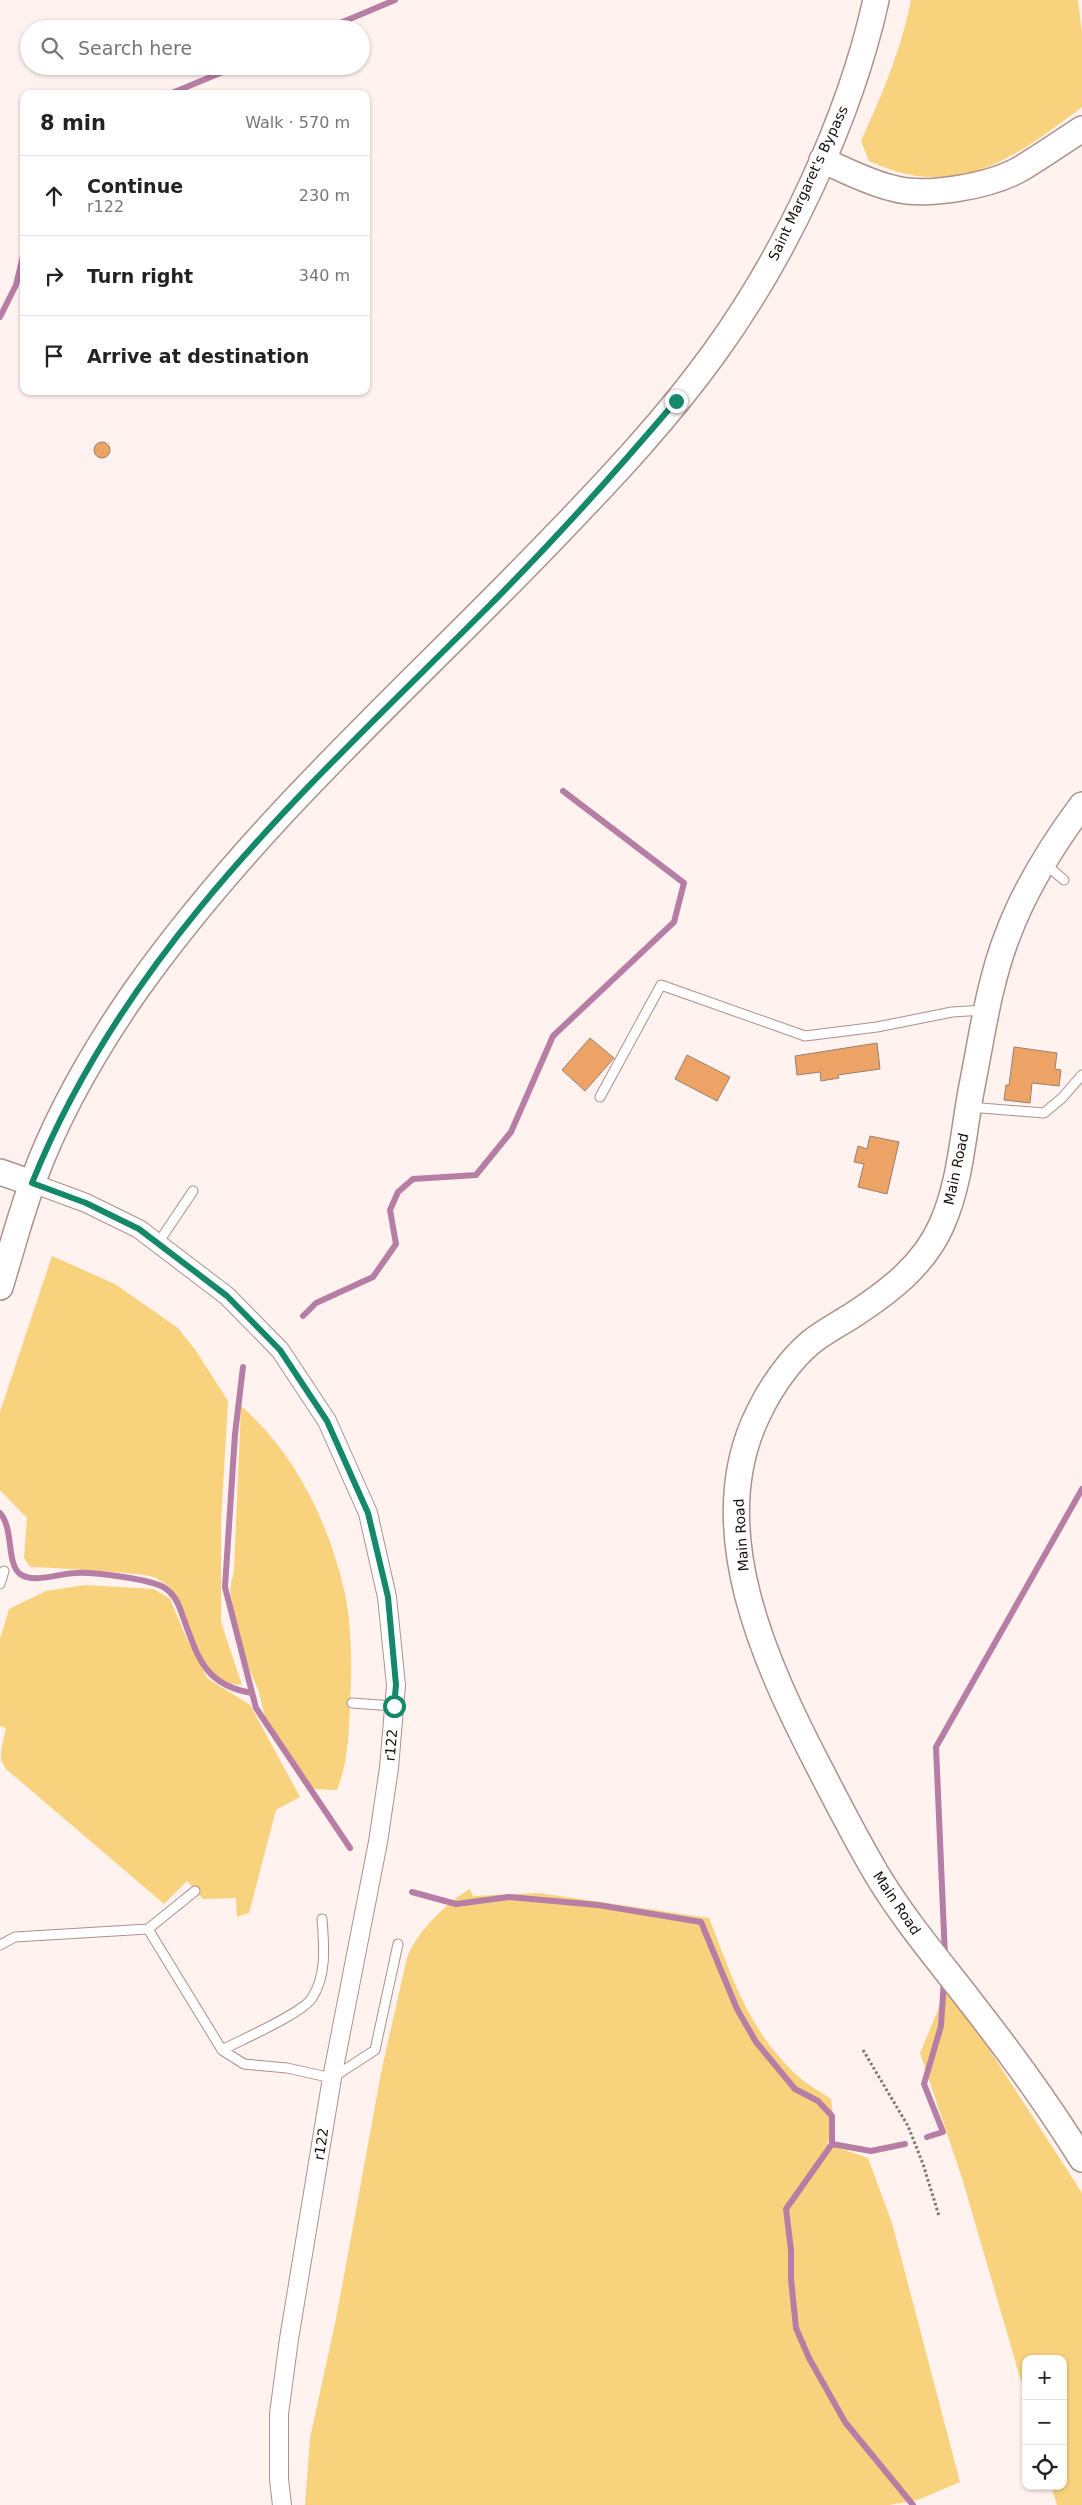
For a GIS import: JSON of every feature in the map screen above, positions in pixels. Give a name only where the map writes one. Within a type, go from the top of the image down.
[{"type":"main road","name":"Saint Margaret's Bypass","points":[[0,1288],[32,1183],[49,1141],[74,1090],[135,992],[222,878],[282,812],[484,611],[600,490],[716,352],[749,301],[787,234],[822,160],[849,95],[867,39],[876,0]]},
{"type":"main road","points":[[822,160],[858,177],[894,189],[932,191],[988,182],[1020,169],[1082,129]]},
{"type":"main road","name":"Main Road","points":[[1082,805],[1042,862],[1007,934],[987,1010],[954,1191],[942,1226],[924,1256],[900,1282],[811,1342],[787,1369],[760,1409],[747,1438],[740,1468],[737,1503],[744,1582],[772,1672],[791,1712],[877,1874],[936,1957],[1052,2111],[1082,2159]]},
{"type":"main road","points":[[0,1172],[32,1183]]},
{"type":"street","name":"r122","points":[[32,1183],[86,1203],[139,1229],[227,1296],[274,1344],[327,1421],[368,1513],[388,1597],[396,1685],[389,1768],[378,1842],[332,2078],[289,2339],[279,2414],[279,2479],[282,2505]]},
{"type":"lane","points":[[1042,862],[1064,880]]},
{"type":"lane","points":[[600,1097],[661,985],[805,1036],[878,1027],[952,1012],[987,1010]]},
{"type":"lane","points":[[968,1107],[1044,1113],[1062,1098],[1082,1074]]},
{"type":"lane","points":[[158,1243],[193,1192]]},
{"type":"lane","points":[[0,1584],[4,1571]]},
{"type":"lane","points":[[352,1703],[394,1706]]},
{"type":"lane","points":[[0,1944],[15,1937],[148,1929],[195,1890]]},
{"type":"lane","points":[[222,2050],[295,2012],[312,1999],[322,1975],[324,1941],[322,1919]]},
{"type":"lane","points":[[148,1929],[222,2050],[244,2064],[286,2068],[332,2078],[375,2050],[398,1944]]},
{"type":"path","points":[[863,2050],[908,2126],[923,2164],[939,2216]]},
{"type":"shaded area","points":[[911,0],[1078,0],[1082,33],[1082,107],[1032,143],[1007,158],[983,169],[957,176],[930,177],[901,173],[869,161],[861,141],[896,54]]},
{"type":"shaded area","points":[[52,1256],[115,1284],[178,1328],[196,1351],[228,1401],[221,1522],[221,1622],[242,1685],[227,1682],[214,1674],[197,1648],[171,1589],[156,1578],[117,1572],[30,1567],[24,1558],[27,1518],[0,1490],[0,1412]]},
{"type":"shaded area","points":[[241,1406],[278,1445],[308,1491],[330,1542],[345,1594],[350,1635],[351,1690],[344,1769],[337,1790],[313,1789],[265,1717],[258,1689],[247,1664],[234,1615],[230,1589],[234,1570]]},
{"type":"shaded area","points":[[85,1585],[154,1589],[170,1599],[186,1637],[207,1678],[250,1705],[300,1797],[276,1810],[249,1913],[237,1917],[236,1898],[203,1899],[187,1881],[164,1904],[6,1769],[1,1760],[6,1728],[0,1726],[0,1639],[9,1609],[46,1591]]},
{"type":"shaded area","points":[[470,1889],[473,1896],[539,1893],[709,1918],[735,1983],[754,2023],[781,2059],[799,2077],[831,2099],[835,2129],[827,2144],[868,2158],[892,2223],[960,2482],[918,2500],[889,2505],[305,2505],[310,2438],[336,2319],[382,2068],[407,1958],[417,1939],[433,1919],[452,1901]]},
{"type":"shaded area","points":[[946,1991],[967,2015],[1082,2193],[1082,2505],[1057,2505],[1052,2490],[1067,2490],[1067,2355],[1022,2355],[1022,2384],[962,2178],[920,2053]]},
{"type":"building","points":[[99,442],[105,442],[110,447],[108,456],[99,458],[94,453],[94,447]]},
{"type":"building","points":[[590,1038],[614,1058],[585,1091],[562,1070]]},
{"type":"building","points":[[877,1043],[880,1069],[838,1075],[839,1078],[821,1081],[820,1072],[797,1075],[795,1056]]},
{"type":"building","points":[[1014,1047],[1057,1053],[1055,1069],[1061,1070],[1059,1086],[1032,1083],[1030,1103],[1004,1100],[1006,1085],[1009,1085]]},
{"type":"building","points":[[687,1055],[730,1077],[717,1101],[675,1079]]},
{"type":"building","points":[[870,1136],[899,1142],[887,1194],[858,1187],[864,1164],[854,1162],[858,1146],[867,1149]]},
{"type":"waterway","points":[[347,20],[395,0]]},
{"type":"waterway","points":[[179,90],[215,75]]},
{"type":"waterway","points":[[0,317],[16,285],[20,268]]},
{"type":"waterway","points":[[303,1316],[316,1303],[373,1277],[396,1244],[390,1210],[398,1192],[413,1179],[476,1175],[511,1132],[553,1036],[674,922],[684,883],[563,791]]},
{"type":"waterway","points":[[243,1367],[235,1434],[225,1587],[256,1708],[350,1848]]},
{"type":"waterway","points":[[945,1957],[936,1747],[1082,1489]]},
{"type":"waterway","points":[[0,1513],[7,1527],[13,1562],[20,1574],[32,1578],[70,1573],[96,1574],[135,1579],[165,1588],[177,1601],[193,1645],[205,1667],[223,1683],[252,1693]]},
{"type":"waterway","points":[[412,1892],[456,1904],[509,1897],[598,1905],[701,1922],[737,2009],[756,2042],[795,2089],[818,2101],[832,2116],[832,2144],[786,2209],[791,2250],[791,2279],[796,2328],[809,2358],[845,2422],[913,2505]]},
{"type":"waterway","points":[[927,2137],[943,2132],[924,2084],[941,2026],[944,1979]]},
{"type":"waterway","points":[[832,2144],[871,2151],[905,2144]]},
{"type":"route","points":[[394,1706],[396,1685],[388,1597],[368,1513],[327,1421],[280,1350],[227,1296],[139,1229],[86,1203],[32,1183],[49,1141],[74,1090],[98,1050],[135,992],[222,878],[282,812],[484,611],[607,482],[676,401]]}]
